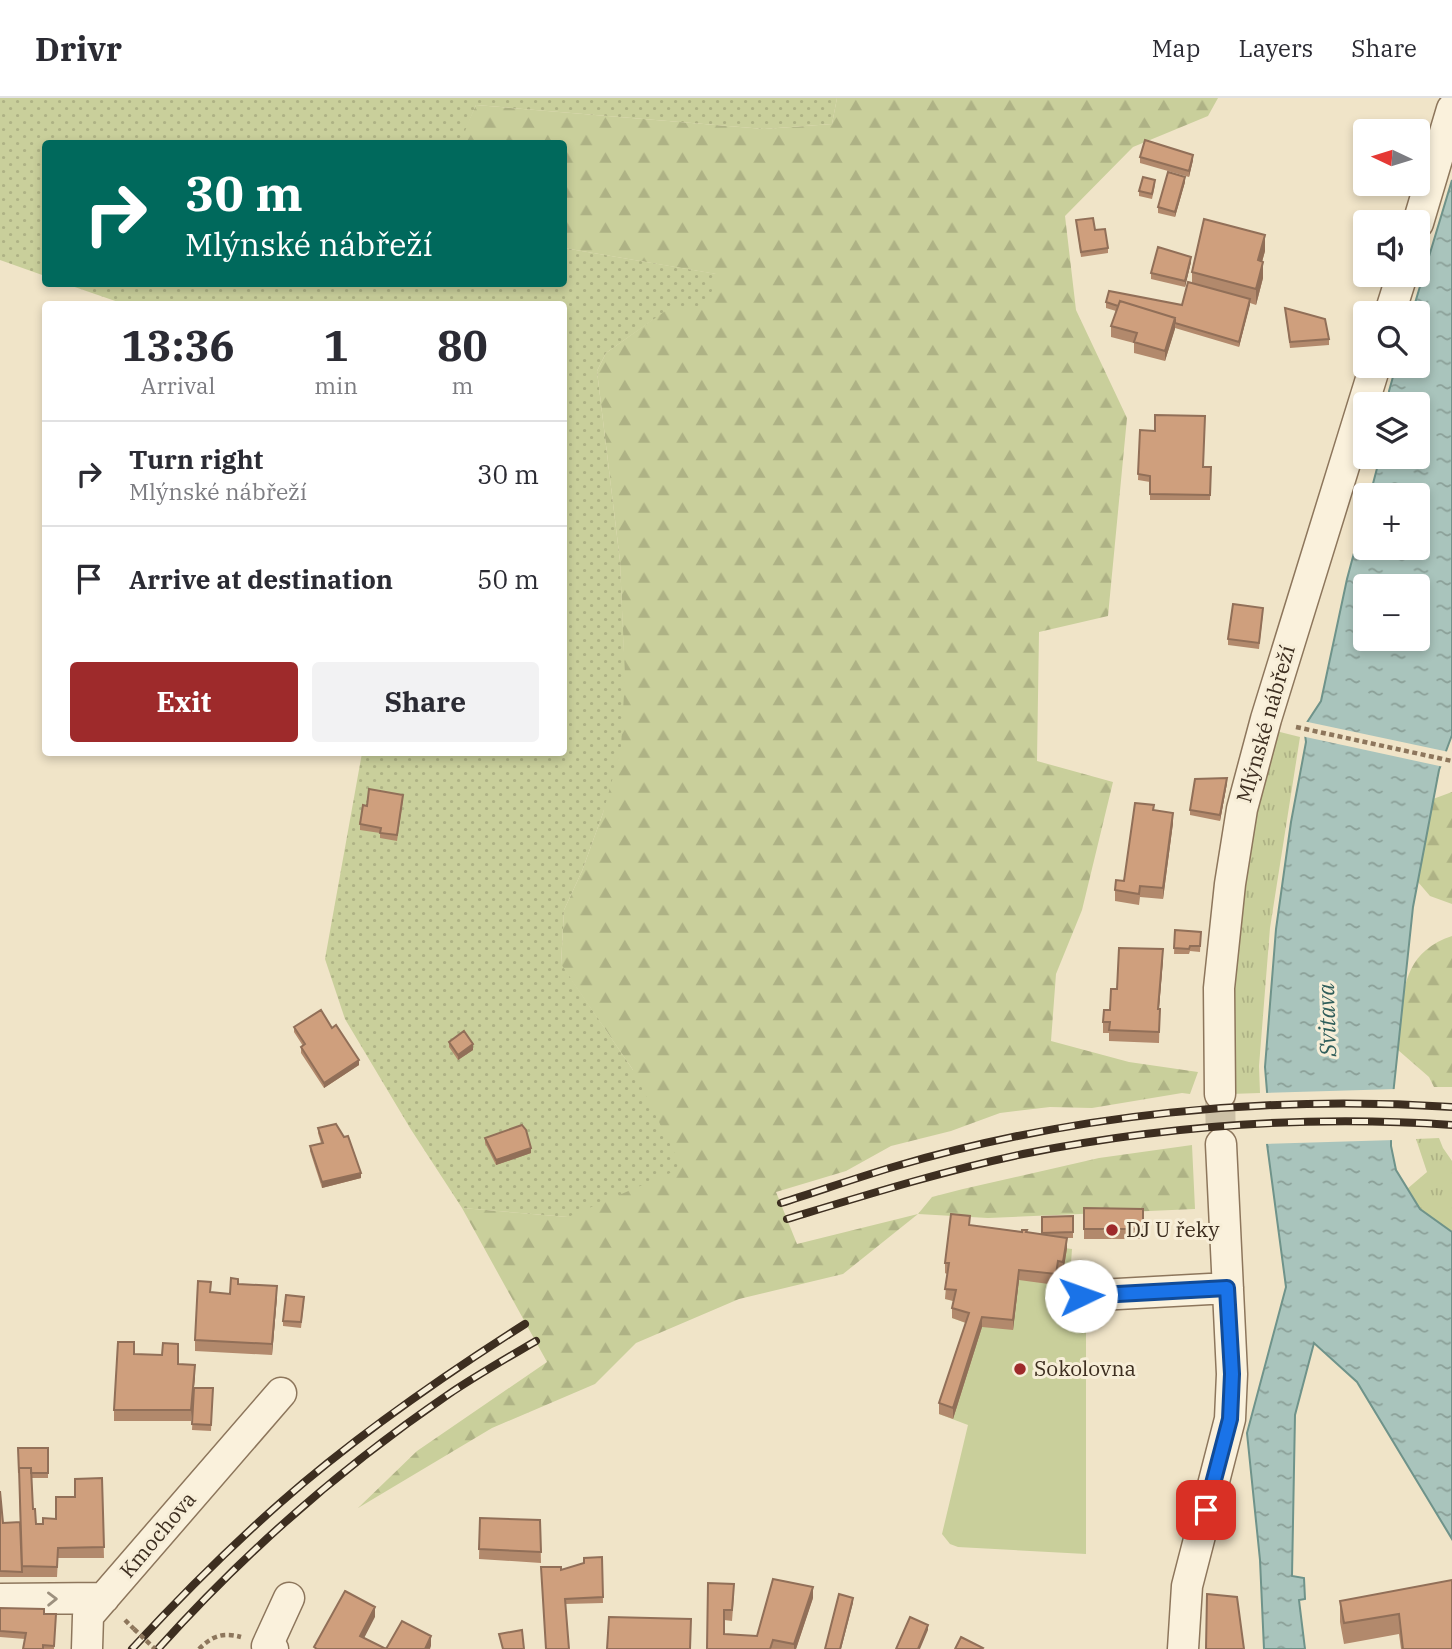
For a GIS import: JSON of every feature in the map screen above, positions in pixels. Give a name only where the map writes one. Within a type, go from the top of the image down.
[{"type":"street","points":[[1422,210],[1452,109]]},
{"type":"street","name":"Mlýnské nábřeží","points":[[1220,1094],[1219,988],[1230,884],[1242,809],[1266,719],[1370,378]]},
{"type":"street","points":[[1183,1649],[1187,1586],[1230,1419],[1232,1374],[1221,1144]]},
{"type":"street","points":[[1081,1296],[1227,1288]]},
{"type":"street","name":"Kmochova","points":[[0,1599],[104,1598],[281,1393]]},
{"type":"street","points":[[86,1649],[88,1616],[104,1598]]},
{"type":"street","points":[[273,1649],[267,1646],[289,1598]]},
{"type":"path","points":[[1301,728],[1452,761]]},
{"type":"path","points":[[134,1629],[155,1649]]},
{"type":"path","points":[[199,1649],[213,1637],[226,1633],[239,1636]]},
{"type":"green space","points":[[0,98],[837,98],[832,124],[764,129],[476,105],[461,140],[42,140],[42,275],[0,260]]},
{"type":"green space","points":[[837,98],[1218,98],[1208,116],[1133,147],[1065,216],[1076,310],[1127,418],[1108,616],[1039,632],[1037,761],[1113,782],[1082,910],[1056,974],[1051,1041],[1129,1062],[1198,1072],[1190,1094],[1182,1093],[1092,1108],[1050,1107],[1000,1113],[951,1131],[891,1146],[846,1171],[776,1192],[797,1244],[918,1214],[843,1274],[739,1299],[636,1343],[595,1384],[492,1428],[358,1508],[417,1451],[547,1362],[462,1208],[568,1217],[633,1070],[561,965],[564,910],[582,871],[603,813],[624,659],[620,561],[597,371],[606,353],[716,274],[567,249],[567,140],[460,140],[476,105],[764,129],[832,124]]},
{"type":"green space","points":[[567,249],[717,274],[706,310],[671,307],[606,353],[597,371],[620,561],[625,675],[621,748],[603,813],[582,871],[564,910],[561,964],[633,1070],[682,1168],[568,1217],[462,1208],[410,1128],[345,1019],[325,959],[361,756],[567,756],[567,301],[115,301],[75,287],[567,287]]},
{"type":"green space","points":[[1272,730],[1300,737],[1270,928],[1259,1066],[1260,1093],[1230,1094],[1231,921]]},
{"type":"green space","points":[[1452,792],[1452,904],[1430,896],[1418,882],[1433,799]]},
{"type":"green space","points":[[1452,936],[1452,1087],[1434,1087],[1429,1077],[1398,1050],[1403,998],[1412,967],[1421,955],[1434,944]]},
{"type":"green space","points":[[1439,1138],[1452,1161],[1452,1232],[1420,1209],[1407,1189],[1427,1172],[1416,1139]]},
{"type":"green space","points":[[1192,1145],[1195,1209],[988,1218],[918,1214],[932,1197],[963,1189],[1099,1158]]},
{"type":"green space","name":"Sokolovna","points":[[1027,1243],[1072,1249],[1068,1305],[1086,1306],[1086,1554],[958,1547],[950,1544],[942,1534],[968,1425],[939,1414],[969,1324],[952,1318],[955,1301],[945,1299],[949,1274],[945,1273]]},
{"type":"water","name":"Svitava","points":[[1452,180],[1452,735],[1439,770],[1413,907],[1391,1114],[1391,1146],[1396,1170],[1420,1209],[1452,1232],[1452,1539],[1357,1382],[1314,1343],[1295,1415],[1292,1576],[1304,1578],[1305,1599],[1299,1600],[1305,1649],[1264,1649],[1260,1560],[1247,1433],[1286,1287],[1267,1144],[1269,1116],[1265,1067],[1276,929],[1291,822],[1306,742],[1304,727],[1321,701],[1353,557],[1353,560],[1430,560],[1430,483],[1373,483],[1377,469],[1430,469],[1430,392],[1389,391],[1393,378],[1430,378],[1430,301],[1416,301],[1420,287],[1430,287],[1430,253]]},
{"type":"pier","points":[[1303,721],[1449,752],[1444,767],[1301,736]]},
{"type":"pier","points":[[1397,1089],[1395,1140],[1264,1144],[1264,1093]]},
{"type":"building","points":[[1145,140],[1193,155],[1189,171],[1140,157]]},
{"type":"building","points":[[1168,172],[1185,177],[1175,212],[1158,207]]},
{"type":"building","points":[[1143,177],[1155,180],[1152,194],[1139,191]]},
{"type":"building","points":[[1093,218],[1095,230],[1105,229],[1108,248],[1081,252],[1076,220]]},
{"type":"building","points":[[1204,219],[1265,235],[1258,260],[1263,262],[1256,289],[1192,272]]},
{"type":"building","points":[[1158,247],[1191,257],[1185,281],[1151,273]]},
{"type":"building","points":[[1188,282],[1250,299],[1239,342],[1175,323],[1175,318],[1120,301],[1118,306],[1106,302],[1109,291],[1182,305]]},
{"type":"building","points":[[1120,301],[1175,318],[1165,351],[1134,342],[1137,333],[1111,326]]},
{"type":"building","points":[[1285,308],[1325,319],[1329,339],[1290,342]]},
{"type":"building","points":[[1155,415],[1205,416],[1203,467],[1211,467],[1210,495],[1150,494],[1150,476],[1138,474],[1140,430],[1155,431]]},
{"type":"building","points":[[1233,604],[1263,608],[1259,643],[1228,639]]},
{"type":"building","points":[[1227,778],[1220,815],[1190,810],[1195,779]]},
{"type":"building","points":[[369,789],[403,795],[397,835],[380,833],[381,828],[360,824],[363,805],[367,806]]},
{"type":"building","points":[[1135,803],[1154,805],[1153,810],[1173,813],[1163,888],[1140,886],[1139,894],[1115,890],[1116,880],[1124,881]]},
{"type":"building","points":[[1175,930],[1201,932],[1200,946],[1190,946],[1189,949],[1174,948]]},
{"type":"building","points":[[1119,948],[1163,949],[1158,1009],[1159,1032],[1109,1030],[1110,1022],[1103,1022],[1104,1010],[1110,1010],[1111,989],[1117,989]]},
{"type":"building","points":[[321,1010],[332,1028],[336,1025],[359,1060],[324,1083],[301,1047],[305,1044],[294,1027]]},
{"type":"building","points":[[464,1031],[473,1044],[458,1055],[449,1042]]},
{"type":"building","points":[[336,1124],[344,1137],[348,1136],[361,1173],[322,1182],[310,1146],[323,1143],[318,1128]]},
{"type":"building","points":[[522,1125],[531,1148],[496,1160],[485,1138]]},
{"type":"building","points":[[1084,1208],[1143,1209],[1143,1229],[1084,1229]]},
{"type":"building","points":[[951,1214],[970,1216],[969,1225],[1022,1232],[1027,1230],[1026,1232],[1067,1238],[1063,1262],[1058,1261],[1056,1274],[1019,1270],[1013,1320],[982,1317],[953,1408],[939,1403],[969,1313],[952,1308],[956,1290],[945,1289]]},
{"type":"building","points":[[1073,1216],[1073,1232],[1042,1233],[1042,1217]]},
{"type":"building","points":[[231,1278],[238,1279],[238,1284],[277,1286],[272,1344],[195,1340],[198,1281],[211,1282],[210,1292],[230,1294]]},
{"type":"building","points":[[286,1295],[304,1297],[301,1322],[283,1321]]},
{"type":"building","points":[[118,1342],[134,1342],[134,1354],[162,1355],[163,1343],[178,1344],[178,1364],[195,1365],[191,1410],[114,1410]]},
{"type":"building","points":[[194,1388],[213,1388],[211,1425],[192,1424]]},
{"type":"building","points":[[18,1448],[48,1448],[48,1473],[31,1473],[31,1468],[19,1468],[19,1473]]},
{"type":"building","points":[[19,1468],[31,1468],[36,1524],[43,1524],[43,1518],[56,1519],[56,1497],[75,1497],[75,1479],[102,1478],[104,1547],[58,1548],[57,1567],[22,1566]]},
{"type":"building","points":[[0,1491],[3,1523],[20,1522],[22,1572],[0,1571]]},
{"type":"building","points":[[480,1518],[540,1520],[541,1552],[479,1549]]},
{"type":"building","points":[[602,1557],[603,1597],[565,1599],[569,1649],[546,1649],[541,1567],[561,1567],[561,1570],[584,1563],[584,1558]]},
{"type":"building","points":[[773,1579],[813,1587],[794,1644],[773,1640],[770,1649],[707,1649],[708,1583],[734,1584],[732,1610],[724,1610],[724,1634],[757,1636]]},
{"type":"building","points":[[1452,1580],[1452,1649],[1403,1649],[1399,1614],[1344,1623],[1340,1601]]},
{"type":"building","points":[[345,1591],[375,1607],[360,1636],[386,1649],[314,1647]]},
{"type":"building","points":[[839,1594],[853,1598],[840,1649],[825,1649]]},
{"type":"building","points":[[1207,1594],[1237,1597],[1244,1649],[1206,1649]]},
{"type":"building","points":[[0,1608],[44,1609],[44,1614],[56,1614],[54,1646],[23,1649],[26,1633],[0,1631]]},
{"type":"building","points":[[609,1617],[691,1619],[690,1649],[607,1649]]},
{"type":"building","points":[[910,1617],[928,1625],[918,1649],[896,1649]]},
{"type":"building","points":[[402,1621],[431,1636],[425,1649],[386,1649]]},
{"type":"building","points":[[522,1630],[524,1649],[503,1649],[499,1634]]},
{"type":"building","points":[[961,1637],[983,1648],[955,1649]]},
{"type":"tunnel","points":[[1220,1094],[1221,1144]]},
{"type":"railway","points":[[781,1203],[893,1167],[961,1149],[1100,1122],[1240,1107],[1311,1104],[1452,1107]]},
{"type":"railway","points":[[787,1219],[993,1161],[1129,1136],[1291,1122],[1452,1125]]},
{"type":"railway","points":[[132,1649],[261,1520],[338,1454],[462,1365],[525,1324]]},
{"type":"railway","points":[[158,1649],[225,1578],[333,1481],[449,1394],[536,1341]]},
{"type":"place","name":"DJ U řeky","points":[[1112,1230]]},
{"type":"place","name":"Sokolovna","points":[[1020,1369]]},
{"type":"route","points":[[1081,1296],[1227,1288],[1232,1374],[1230,1419],[1206,1510]]}]
